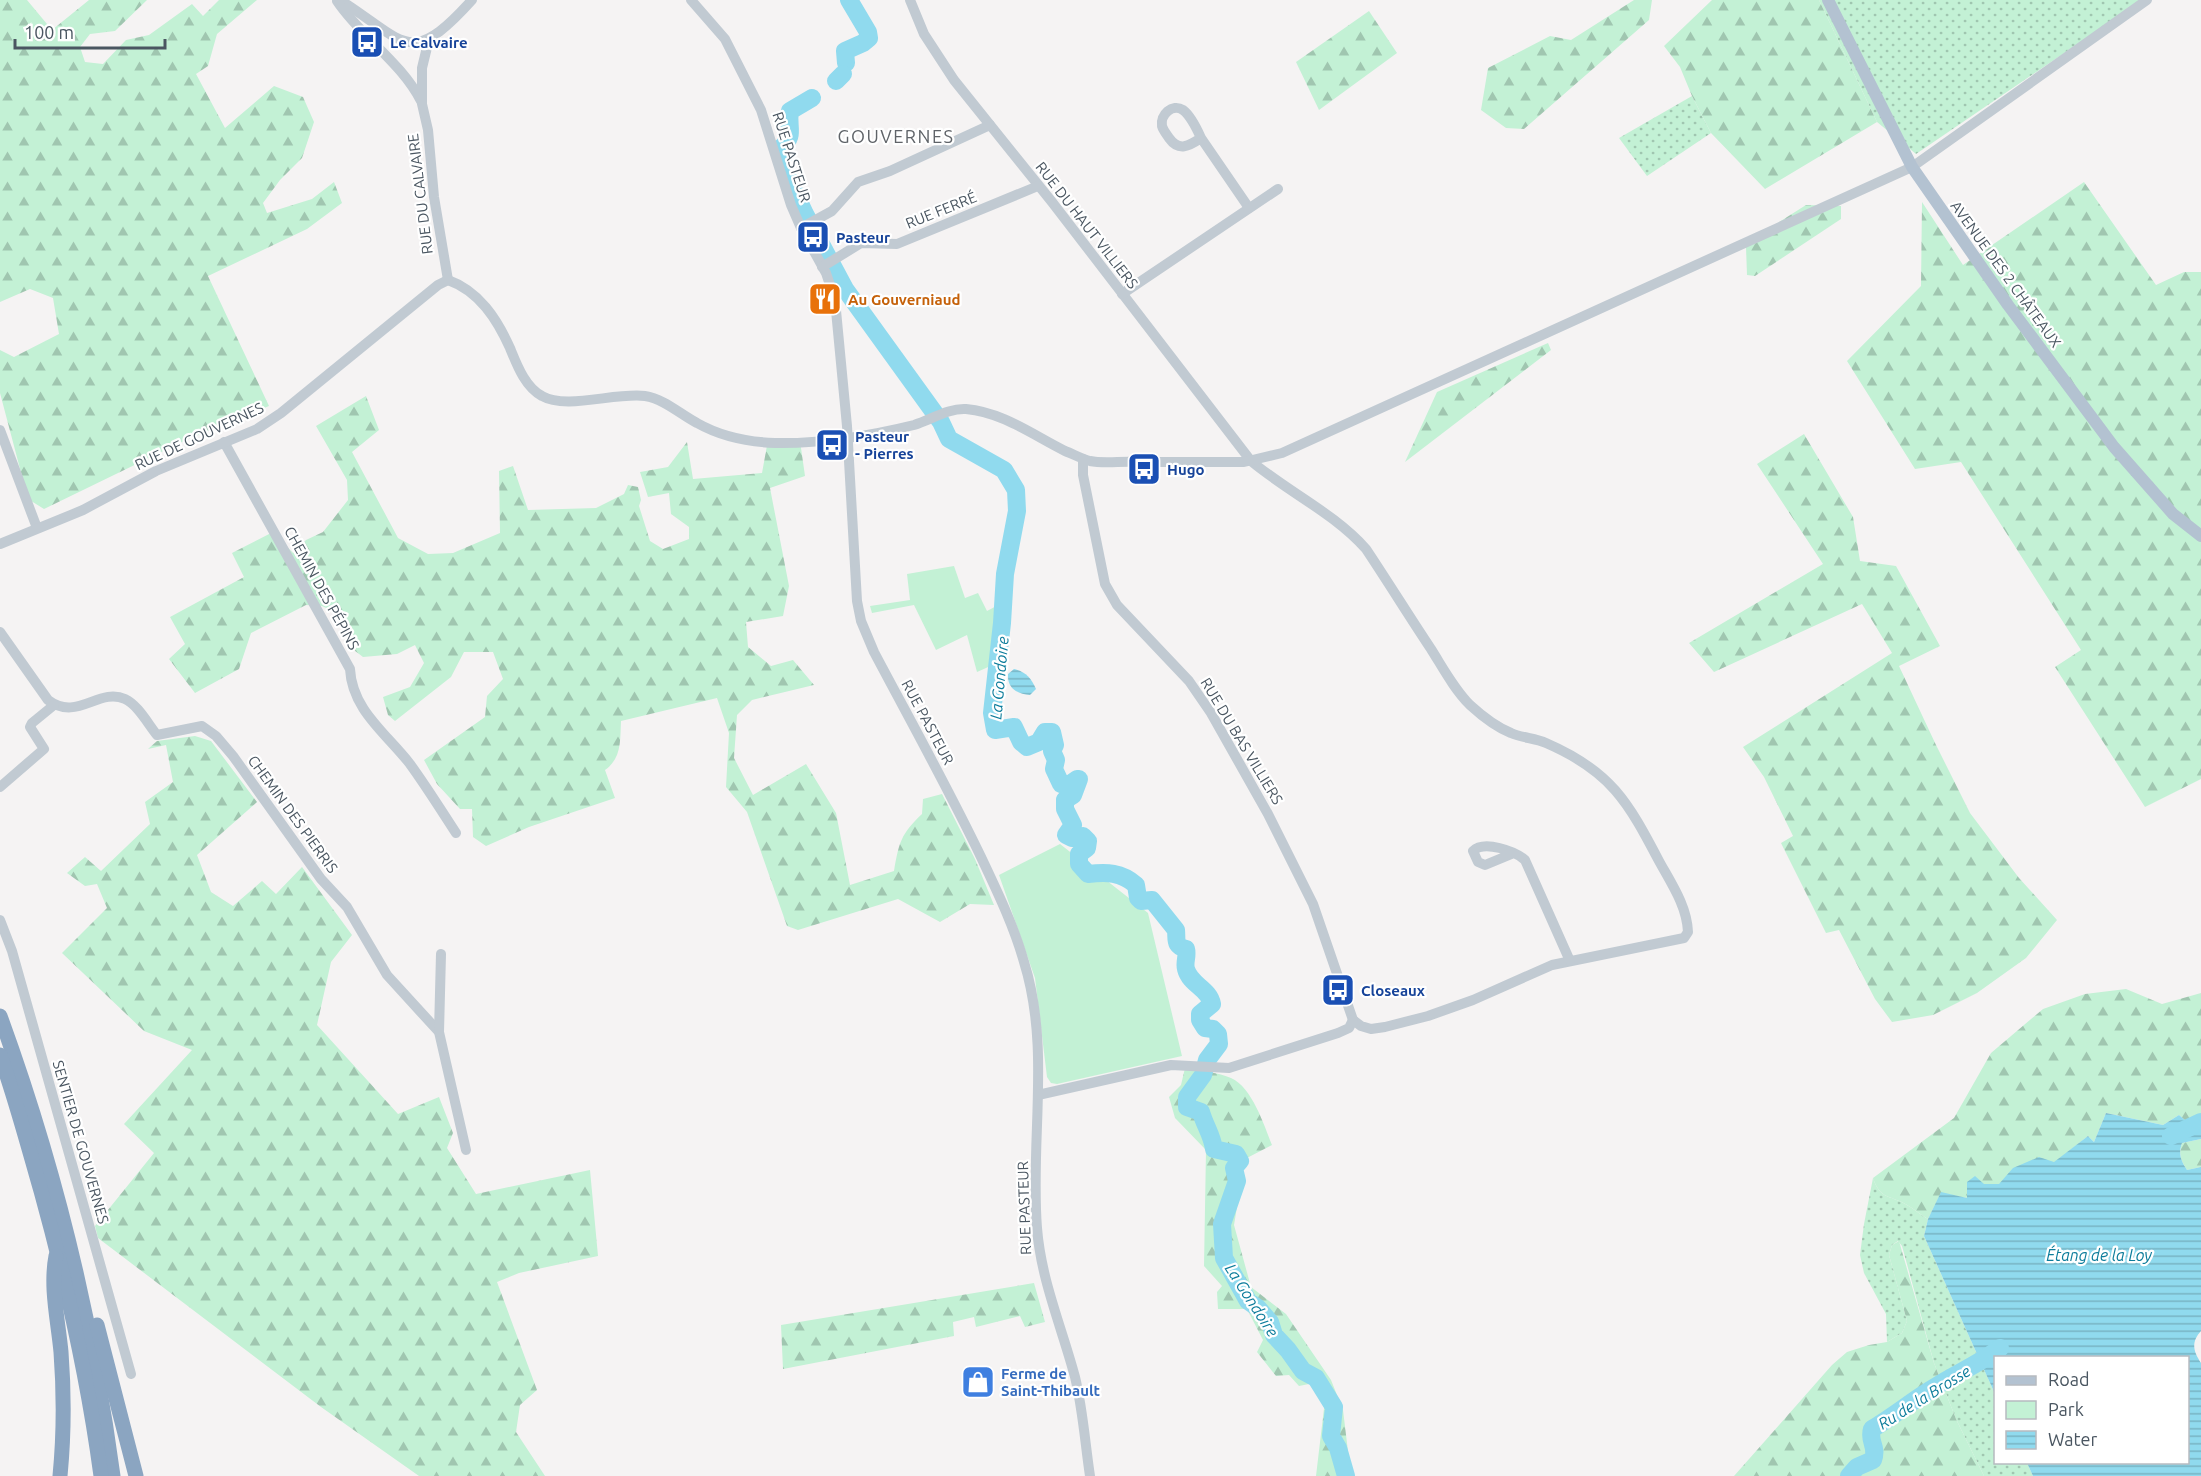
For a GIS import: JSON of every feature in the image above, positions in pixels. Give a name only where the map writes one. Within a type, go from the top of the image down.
[{"type":"highway","points":[[0,1016],[38,1125],[73,1259],[95,1364],[113,1476]]},
{"type":"highway","points":[[0,1055],[57,1250],[86,1377],[101,1476]]},
{"type":"highway","points":[[57,1250],[52,1275],[61,1355],[60,1476]]},
{"type":"highway","points":[[73,1259],[85,1276],[136,1476]]},
{"type":"main road","name":"AVENUE DES 2 CHÂTEAUX","points":[[1828,0],[1912,167],[2008,305],[2114,447],[2173,514],[2201,537]]},
{"type":"street","points":[[338,0],[396,39],[413,42],[429,39],[440,33],[472,0]]},
{"type":"street","name":"RUE DU CALVAIRE","points":[[338,0],[350,18],[408,79],[422,104]]},
{"type":"street","name":"RUE PASTEUR","points":[[691,0],[725,39],[752,90],[761,110],[784,188],[828,263],[844,374],[857,601],[861,621],[874,652],[974,842],[1015,935],[1025,964],[1036,1026],[1038,1095],[1036,1195],[1041,1258],[1076,1380],[1090,1476]]},
{"type":"street","name":"RUE DU HAUT VILLIERS","points":[[910,0],[924,34],[954,80],[1251,461],[1350,532],[1366,549],[1450,680],[1468,703],[1488,721],[1512,733],[1544,741],[1598,772],[1638,818],[1680,901],[1688,921],[1688,932],[1683,938],[1676,940],[1570,961]]},
{"type":"street","points":[[448,280],[459,284],[489,309],[517,366],[529,384],[542,397],[562,402],[632,395],[646,396],[660,400],[698,424],[720,434],[742,440],[772,443],[809,443],[848,438],[913,425],[963,409],[987,413],[1017,425],[1092,462],[1251,461],[1282,453],[1303,444],[1912,167],[2147,0]]},
{"type":"street","name":"RUE DU CALVAIRE","points":[[429,39],[422,68],[422,104],[428,130],[434,197],[448,280]]},
{"type":"street","points":[[807,224],[832,211],[858,182],[890,171],[990,124]]},
{"type":"street","points":[[1201,138],[1250,208]]},
{"type":"street","name":"RUE FERRÉ","points":[[828,263],[861,243],[897,244],[1038,186]]},
{"type":"street","points":[[1122,294],[1278,189]]},
{"type":"street","name":"RUE DE GOUVERNES","points":[[0,544],[83,510],[156,471],[257,429],[281,413],[438,285],[448,280]]},
{"type":"street","points":[[0,430],[37,528]]},
{"type":"street","name":"CHEMIN DES PÉPINS","points":[[224,442],[350,669],[350,683],[356,698],[369,718],[408,762],[456,832]]},
{"type":"street","name":"RUE DU BAS VILLIERS","points":[[1083,459],[1083,475],[1105,584],[1117,605],[1189,681],[1211,713],[1268,813],[1313,904],[1353,1020]]},
{"type":"street","points":[[0,632],[48,700],[54,705],[30,727],[44,749],[0,787]]},
{"type":"street","name":"CHEMIN DES PIERRIS","points":[[54,705],[66,709],[108,697],[125,699],[157,735],[202,726],[216,736],[233,756],[321,879],[347,907],[387,975],[439,1032],[466,1150]]},
{"type":"street","points":[[1038,1095],[1171,1065],[1229,1068],[1265,1058],[1349,1028],[1353,1020],[1371,1029],[1428,1016],[1473,1000],[1552,965],[1570,961],[1529,866],[1521,856],[1514,853]]},
{"type":"street","name":"SENTIER DE GOUVERNES","points":[[0,920],[12,951],[131,1374]]},
{"type":"street","points":[[439,1032],[441,954]]},
{"type":"green space","points":[[0,0],[27,0],[52,30],[89,0],[147,0],[115,31],[90,34],[80,47],[85,62],[103,64],[126,40],[149,35],[192,4],[203,16],[219,0],[257,0],[217,34],[208,66],[196,74],[225,128],[274,86],[303,97],[314,122],[302,158],[280,180],[263,203],[267,213],[312,199],[334,182],[342,203],[307,229],[208,276],[269,406],[188,439],[44,509],[28,499],[0,393],[0,350],[14,357],[59,334],[53,298],[30,289],[0,302]]},
{"type":"green space","points":[[1634,0],[1652,0],[1649,20],[1524,129],[1506,128],[1481,110],[1488,68],[1550,36],[1571,40]]},
{"type":"green space","points":[[1712,0],[1819,0],[1877,122],[1765,189],[1711,133],[1680,67],[1664,46]]},
{"type":"green space","points":[[1819,0],[2142,0],[1916,154],[1877,122]]},
{"type":"green space","points":[[1369,11],[1397,53],[1319,110],[1296,62]]},
{"type":"green space","points":[[1692,96],[1711,133],[1647,176],[1619,138]]},
{"type":"green space","points":[[2084,182],[2156,285],[2184,272],[2201,272],[2201,779],[2145,807],[2055,667],[2081,650],[1961,462],[1915,469],[1847,361],[1921,286],[1922,202],[1963,265]]},
{"type":"green space","points":[[1806,205],[1841,206],[1841,219],[1755,276],[1747,275],[1746,247],[1762,233]]},
{"type":"green space","points":[[1548,343],[1551,350],[1405,462],[1437,392]]},
{"type":"green space","points":[[366,396],[379,430],[352,452],[398,538],[428,554],[453,553],[500,533],[499,471],[513,466],[528,510],[596,508],[624,494],[628,485],[638,487],[641,500],[639,506],[650,541],[663,549],[689,539],[689,527],[671,514],[669,493],[648,497],[640,472],[668,467],[687,442],[693,479],[762,473],[768,440],[800,441],[805,476],[770,488],[789,586],[783,616],[746,622],[748,647],[771,666],[793,660],[814,685],[752,700],[737,715],[734,758],[753,795],[806,764],[836,813],[850,885],[894,871],[902,839],[909,827],[922,814],[923,799],[942,794],[975,859],[994,905],[970,904],[940,922],[898,899],[798,930],[787,926],[747,812],[726,787],[729,733],[717,698],[621,721],[617,754],[615,760],[605,770],[615,798],[529,827],[486,846],[473,837],[472,809],[460,809],[437,784],[424,760],[485,717],[487,696],[503,679],[493,652],[464,652],[451,677],[395,721],[388,715],[383,697],[410,687],[424,663],[415,645],[397,654],[363,657],[346,644],[343,616],[322,606],[306,605],[251,633],[239,669],[195,693],[169,659],[185,644],[170,617],[244,577],[232,553],[273,532],[293,553],[306,540],[323,532],[348,500],[347,480],[316,426]]},
{"type":"green space","points":[[1804,434],[1853,517],[1860,561],[1896,566],[1940,646],[1899,666],[1970,813],[2019,878],[2057,920],[2026,958],[1977,993],[1933,1015],[1892,1022],[1875,999],[1839,930],[1826,933],[1781,843],[1793,836],[1764,777],[1743,747],[1892,653],[1862,604],[1714,672],[1689,643],[1823,564],[1757,464]]},
{"type":"green space","points":[[954,566],[965,598],[978,593],[987,611],[1002,603],[995,664],[977,672],[967,635],[936,650],[914,605],[872,613],[870,606],[910,600],[907,574]]},
{"type":"green space","points":[[195,736],[211,741],[257,802],[197,855],[211,892],[233,906],[262,881],[276,894],[302,867],[352,935],[331,962],[317,1025],[398,1114],[439,1097],[453,1133],[447,1148],[476,1194],[590,1170],[598,1256],[519,1273],[497,1282],[537,1390],[520,1405],[516,1432],[545,1476],[419,1476],[321,1407],[98,1238],[95,1226],[154,1153],[124,1124],[192,1050],[144,1031],[62,953],[107,908],[97,884],[85,886],[67,873],[85,857],[101,871],[150,824],[145,802],[173,782],[166,745],[148,749],[157,741]]},
{"type":"green space","points":[[1060,844],[1148,913],[1182,1056],[1057,1084],[1051,1083],[1047,1077],[1035,978],[999,875]]},
{"type":"green space","points":[[2126,989],[2162,1004],[2201,993],[2201,1129],[2179,1115],[2163,1125],[2106,1113],[2094,1142],[2088,1136],[2054,1163],[1999,1184],[1983,1184],[1967,1198],[1941,1193],[1928,1219],[1879,1190],[1873,1178],[1954,1118],[1991,1053],[2043,1009],[2085,994]]},
{"type":"green space","points":[[1185,1068],[1220,1074],[1238,1083],[1251,1098],[1265,1127],[1272,1145],[1245,1159],[1234,1225],[1251,1287],[1286,1314],[1331,1380],[1343,1410],[1351,1476],[1316,1476],[1325,1400],[1314,1383],[1299,1386],[1289,1375],[1276,1376],[1257,1352],[1263,1340],[1247,1309],[1218,1309],[1217,1292],[1222,1286],[1204,1266],[1206,1150],[1175,1118],[1169,1097],[1181,1085]]},
{"type":"green space","points":[[2201,1139],[2201,1167],[2187,1170],[2181,1157],[2182,1143]]},
{"type":"green space","points":[[1873,1178],[1883,1194],[1907,1205],[1928,1219],[1924,1236],[1994,1392],[1994,1464],[2027,1464],[2033,1476],[1984,1476],[1956,1419],[1934,1363],[1902,1246],[1898,1241],[1892,1245],[1889,1255],[1907,1321],[1902,1333],[1887,1342],[1886,1314],[1864,1273],[1860,1255]]},
{"type":"green space","points":[[1899,1241],[1934,1363],[1956,1419],[1984,1476],[1734,1476],[1832,1365],[1847,1352],[1887,1342],[1902,1333],[1907,1321],[1889,1255],[1892,1245]]},
{"type":"green space","points":[[1034,1283],[1045,1322],[1025,1327],[1020,1316],[976,1327],[974,1317],[953,1322],[954,1336],[783,1369],[781,1325]]},
{"type":"water","points":[[1014,669],[1028,676],[1032,682],[1036,689],[1030,695],[1017,692],[1011,687],[1008,674]]},
{"type":"water","name":"Étang de la Loy","points":[[2106,1113],[2163,1125],[2179,1115],[2201,1129],[2201,1139],[2182,1143],[2180,1154],[2187,1170],[2201,1167],[2201,1331],[2194,1347],[2201,1363],[2201,1476],[2033,1476],[2027,1464],[2189,1464],[2189,1356],[1994,1356],[1994,1392],[1924,1236],[1928,1219],[1941,1192],[1967,1198],[1967,1182],[1975,1176],[1984,1184],[1999,1184],[2013,1168],[2039,1157],[2054,1162],[2088,1136],[2094,1142]]},
{"type":"waterway","name":"La Gondoire","points":[[846,63],[845,51],[869,38],[868,32],[849,0]]},
{"type":"waterway","name":"La Gondoire","points":[[836,81],[843,74]]},
{"type":"waterway","name":"La Gondoire","points":[[781,148],[790,135],[790,111],[812,98]]},
{"type":"waterway","name":"La Gondoire","points":[[783,155],[788,178],[845,289],[941,422],[949,439],[1004,470],[1016,490],[1017,511],[1005,574],[992,713],[995,730],[1014,727],[1021,742],[1027,747],[1039,742],[1045,732],[1052,732],[1055,745],[1052,751],[1056,760],[1054,769],[1061,784],[1067,786],[1079,779],[1073,795],[1065,800],[1065,809],[1073,825],[1066,835],[1072,838],[1083,836],[1088,841],[1087,848],[1079,854],[1079,864],[1088,874],[1119,875],[1136,885],[1138,898],[1141,901],[1152,900],[1176,930],[1178,944],[1186,949],[1188,974],[1210,999],[1212,1004],[1200,1014],[1200,1020],[1205,1028],[1213,1029],[1218,1034],[1219,1044],[1207,1060],[1203,1075],[1187,1097],[1187,1107],[1201,1112],[1214,1149],[1236,1154],[1240,1161],[1234,1168],[1237,1181],[1222,1224],[1224,1258],[1248,1301],[1258,1308],[1270,1322],[1274,1335],[1303,1371],[1316,1378],[1334,1407],[1331,1436],[1338,1448],[1346,1476]]},
{"type":"waterway","name":"Ru de la Brosse","points":[[2171,1136],[2201,1122]]},
{"type":"waterway","name":"Ru de la Brosse","points":[[1849,1476],[1857,1467],[1873,1460],[1872,1429],[1927,1392],[2000,1348]]},
{"type":"place","name":"Le Calvaire","points":[[367,42]]},
{"type":"place","name":"Pasteur","points":[[813,237]]},
{"type":"place","name":"Au Gouverniaud","points":[[825,299]]},
{"type":"place","name":"Pasteur - Pierres","points":[[832,445]]},
{"type":"place","name":"Hugo","points":[[1144,469]]},
{"type":"place","name":"Closeaux","points":[[1338,990]]},
{"type":"place","name":"Ferme de Saint-Thibault","points":[[978,1382]]},
{"type":"district","name":"GOUVERNES","points":[[896,136]]}]
